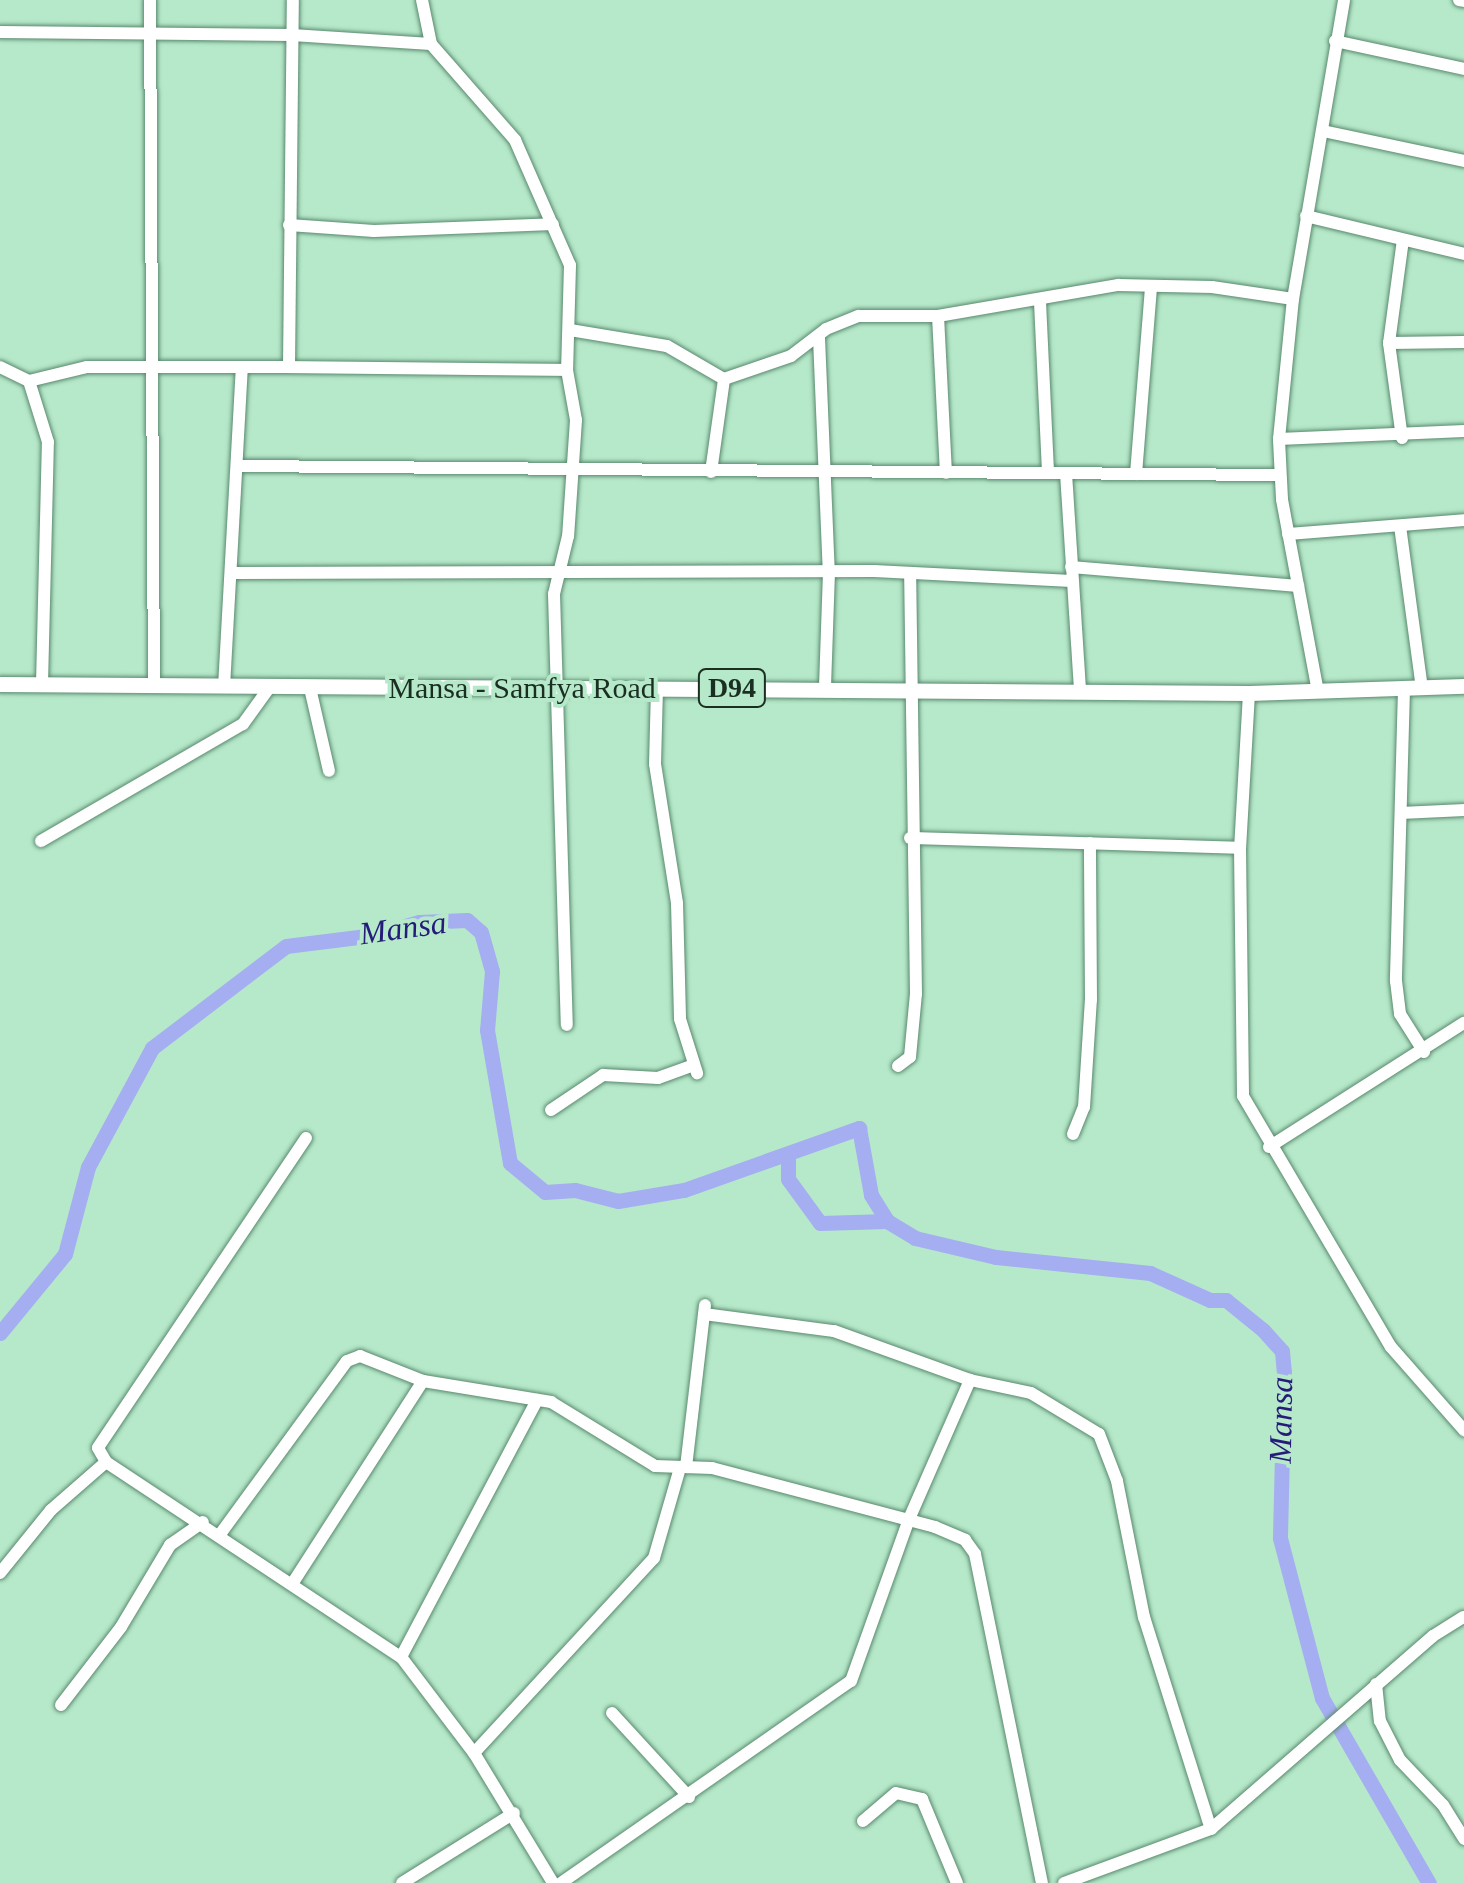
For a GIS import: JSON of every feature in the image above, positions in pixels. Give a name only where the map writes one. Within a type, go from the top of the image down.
[{"type":"main road","name":"Mansa - Samfya Road","points":[[0,684],[1250,694],[1464,686]]},
{"type":"street","points":[[150,0],[154,687]]},
{"type":"street","points":[[289,367],[294,0]]},
{"type":"street","points":[[422,0],[431,44],[507,127],[570,265],[568,370],[576,420],[568,536],[556,572],[567,1025]]},
{"type":"street","points":[[1318,692],[1288,534],[1279,475],[1279,439],[1293,299],[1344,0]]},
{"type":"street","points":[[0,32],[149,31],[431,44]]},
{"type":"street","points":[[1336,41],[1464,69]]},
{"type":"street","points":[[1322,131],[1464,162]]},
{"type":"street","points":[[1306,216],[1464,254]]},
{"type":"street","points":[[289,225],[402,231],[553,224]]},
{"type":"street","points":[[1402,438],[1390,343],[1403,240]]},
{"type":"street","points":[[570,330],[667,346],[724,379],[791,356],[859,316],[938,316],[1040,302],[1084,290],[1150,287],[1212,286],[1293,299]]},
{"type":"street","points":[[1136,474],[1150,287]]},
{"type":"street","points":[[1040,302],[1048,474]]},
{"type":"street","points":[[938,316],[946,473]]},
{"type":"street","points":[[819,338],[829,572],[825,689]]},
{"type":"street","points":[[1390,343],[1464,342]]},
{"type":"street","points":[[0,366],[28,382],[87,367],[568,370]]},
{"type":"street","points":[[224,688],[241,466],[242,369]]},
{"type":"street","points":[[711,472],[724,379]]},
{"type":"street","points":[[28,382],[48,456],[42,684]]},
{"type":"street","points":[[1279,439],[1402,438],[1464,431]]},
{"type":"street","points":[[241,466],[826,475],[1279,475]]},
{"type":"street","points":[[1066,473],[1080,691]]},
{"type":"street","points":[[1288,534],[1464,520]]},
{"type":"street","points":[[1400,526],[1422,688]]},
{"type":"street","points":[[233,573],[1071,574],[1298,586]]},
{"type":"street","points":[[898,1066],[910,1057],[914,1030],[910,574]]},
{"type":"street","points":[[41,842],[243,724],[268,688]]},
{"type":"street","points":[[310,688],[329,771]]},
{"type":"street","points":[[551,1110],[603,1075],[658,1078],[694,1070],[680,1019],[674,880],[655,764],[657,688]]},
{"type":"street","points":[[1404,689],[1397,1002],[1424,1052]]},
{"type":"street","points":[[1250,694],[1240,848],[1240,1075],[1252,1121],[1391,1347],[1464,1430]]},
{"type":"street","points":[[1401,813],[1464,810]]},
{"type":"street","points":[[910,838],[1240,848]]},
{"type":"street","points":[[1073,1134],[1084,1107],[1091,1000],[1090,842]]},
{"type":"street","points":[[1269,1147],[1424,1052],[1464,1023]]},
{"type":"street","points":[[306,1138],[98,1448],[106,1462],[221,1533],[402,1656],[474,1753],[557,1883],[689,1797],[851,1681],[909,1519],[970,1380]]},
{"type":"street","points":[[474,1753],[654,1558],[683,1467],[704,1310],[834,1331],[970,1380],[1030,1393],[1084,1422],[1109,1451],[1144,1617],[1211,1829]]},
{"type":"street","points":[[221,1533],[347,1360],[360,1356],[424,1381],[564,1406],[646,1462],[909,1519],[964,1540],[976,1554],[1042,1883]]},
{"type":"street","points":[[294,1581],[424,1381]]},
{"type":"street","points":[[402,1656],[536,1400]]},
{"type":"street","points":[[0,1573],[51,1510],[106,1462]]},
{"type":"street","points":[[62,1705],[121,1627],[170,1545],[202,1522]]},
{"type":"street","points":[[1064,1883],[1101,1876],[1211,1829],[1333,1720],[1464,1617]]},
{"type":"street","points":[[1376,1684],[1390,1742],[1464,1840]]},
{"type":"street","points":[[612,1713],[689,1797]]},
{"type":"street","points":[[863,1820],[896,1793],[922,1798],[957,1883]]},
{"type":"street","points":[[402,1883],[514,1812]]},
{"type":"waterway","name":"Mansa","points":[[0,1333],[65,1254],[88,1167],[152,1048],[286,946],[374,935],[419,922],[467,920],[481,932],[492,971],[487,1030],[510,1163],[545,1192],[575,1190],[618,1201],[684,1190],[859,1128],[871,1195],[887,1221],[915,1238],[996,1257],[1150,1273],[1210,1300],[1226,1300],[1263,1330],[1282,1351],[1284,1372],[1280,1538],[1322,1698],[1429,1883]]},
{"type":"waterway","name":"Mansa","points":[[788,1157],[788,1179],[820,1223],[887,1221]]}]
